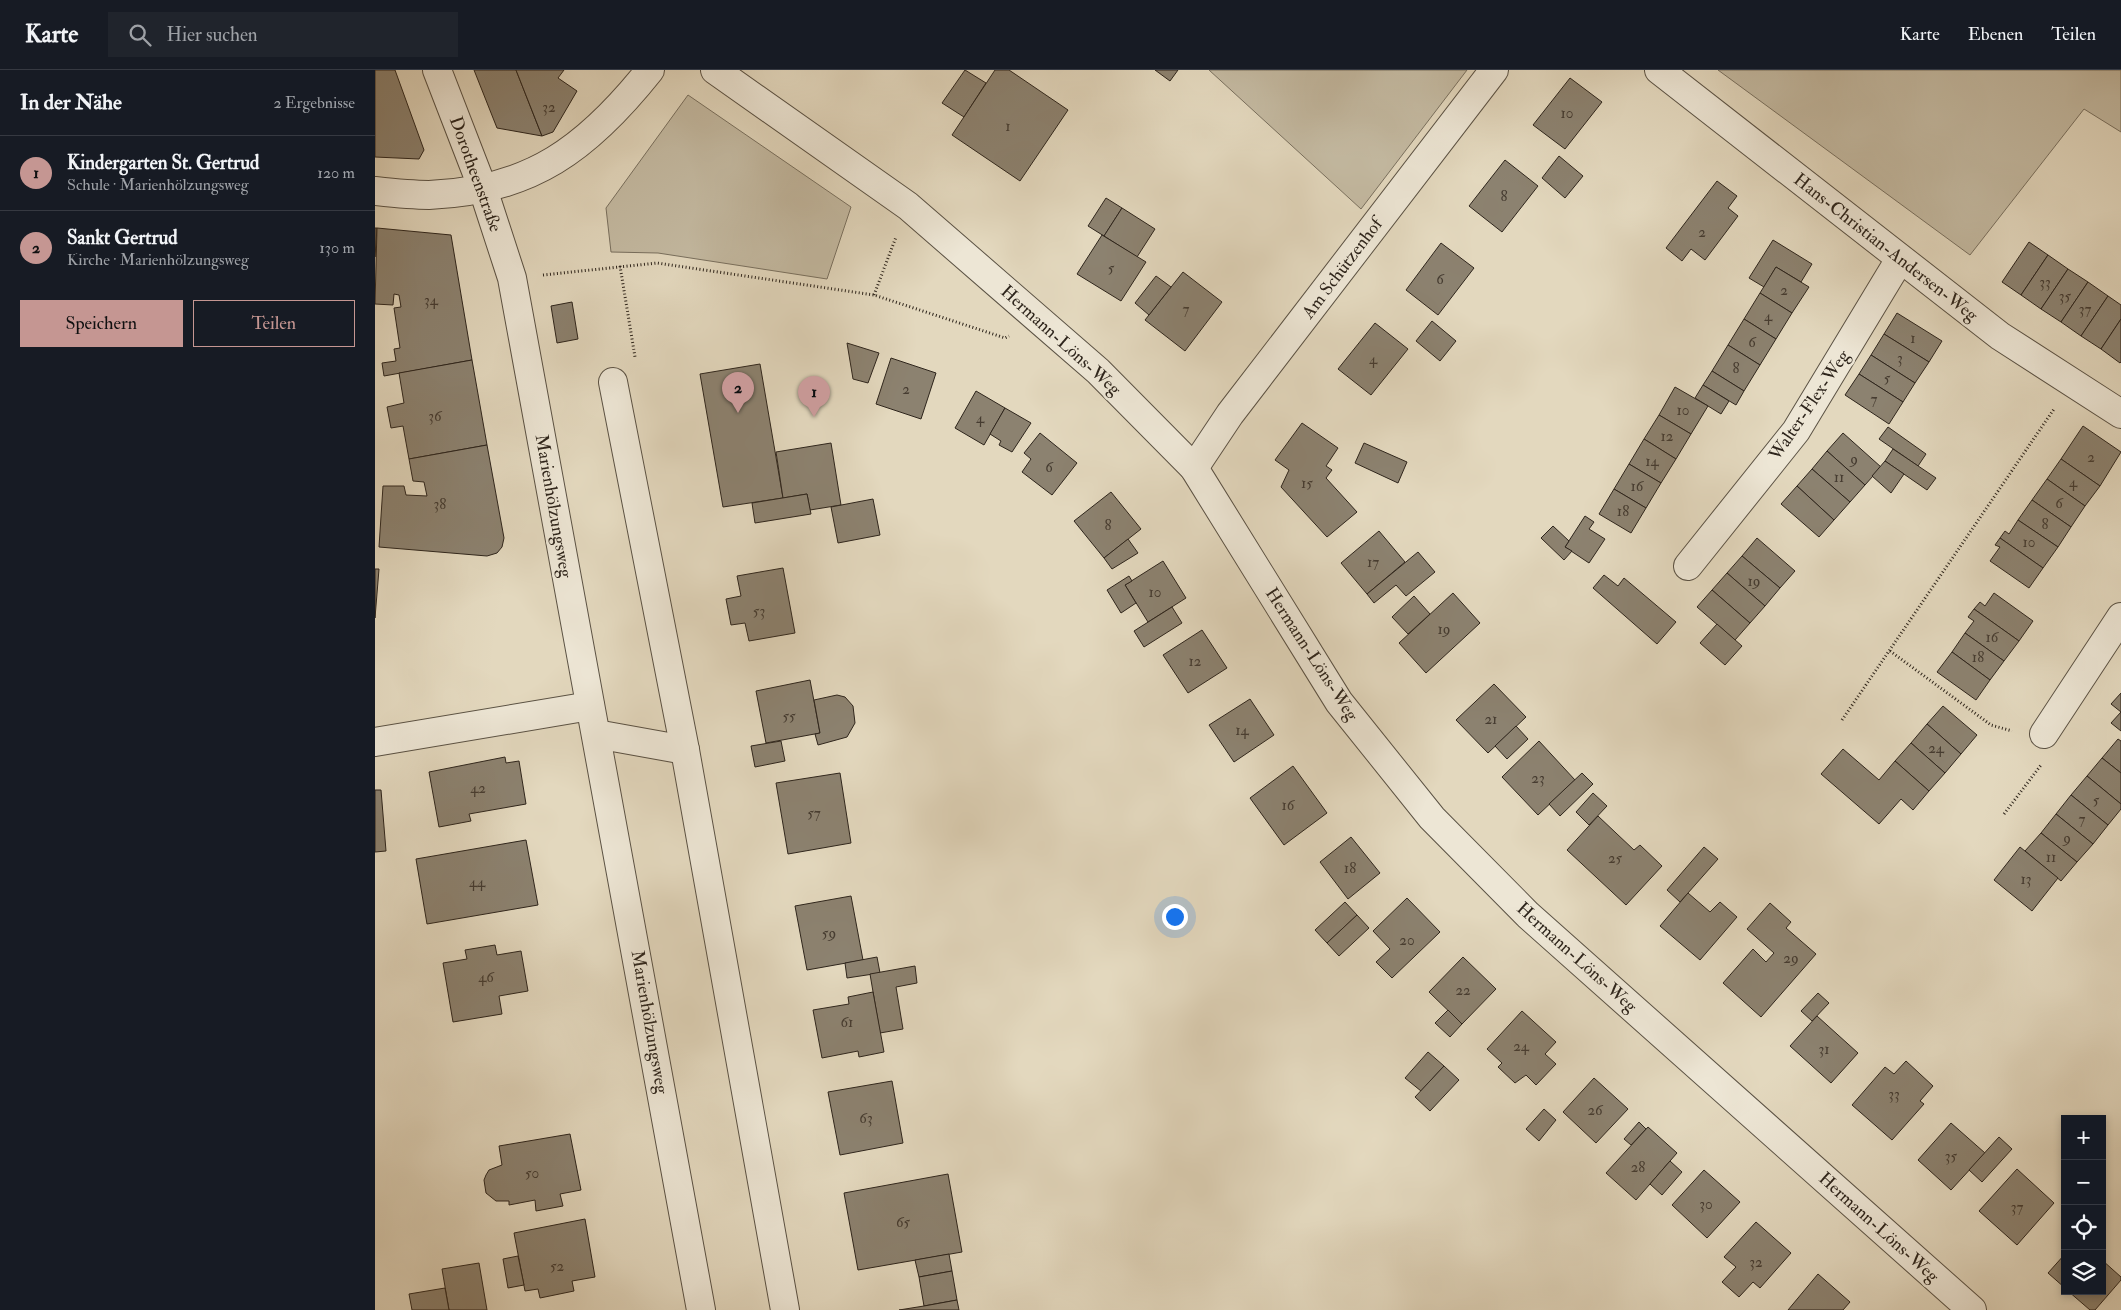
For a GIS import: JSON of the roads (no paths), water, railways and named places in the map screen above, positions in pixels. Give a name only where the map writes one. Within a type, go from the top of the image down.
[{"type":"street","name":"Dorotheenstraße","points":[[437,70],[483,189],[512,278]]},
{"type":"street","points":[[375,192],[428,195],[483,189],[538,171],[581,143],[621,106],[649,70]]},
{"type":"street","name":"Hermann-Löns-Weg","points":[[715,70],[908,206],[1098,371],[1194,468],[1339,702],[1432,818],[1527,915],[1971,1310]]},
{"type":"street","name":"Am Schützenhof","points":[[1194,468],[1230,414],[1494,70]]},
{"type":"street","name":"Hans-Christian-Andersen-Weg","points":[[1659,70],[2000,336],[2121,414]]},
{"type":"street","name":"Walter-Flex-Weg","points":[[1688,566],[1796,431],[1901,259]]},
{"type":"street","name":"Marienhölzungsweg","points":[[512,278],[701,1310]]},
{"type":"street","points":[[613,382],[685,750],[785,1310]]},
{"type":"street","points":[[2044,734],[2121,617]]},
{"type":"street","points":[[375,742],[591,706]]},
{"type":"street","points":[[596,734],[685,750]]},
{"type":"place","name":"Sankt Gertrud","points":[[738,413]]},
{"type":"place","name":"Kindergarten St. Gertrud","points":[[814,417]]}]
